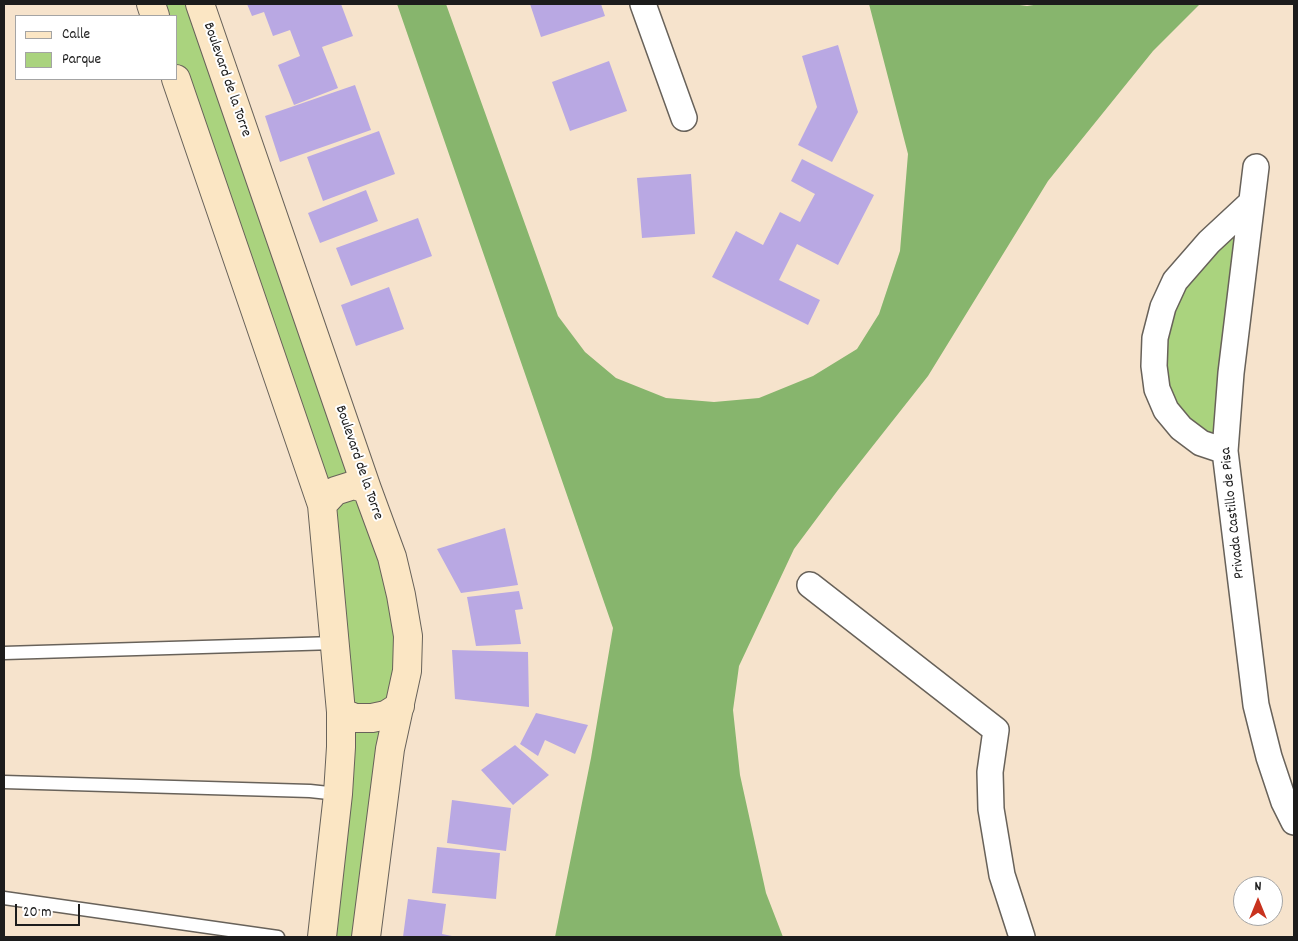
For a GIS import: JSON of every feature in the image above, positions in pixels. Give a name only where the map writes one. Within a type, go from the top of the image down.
[{"type":"street","name":"Boulevard de la Torre","points":[[200,4],[392,557],[401,595],[408,636],[407,671],[390,749],[366,937]]},
{"type":"street","points":[[643,4],[684,118]]},
{"type":"street","points":[[176,80],[322,505],[341,712],[338,794],[322,937]]},
{"type":"street","name":"Privada Castillo de Pisa","points":[[1256,167],[1250,203],[1231,373],[1226,451],[1256,705],[1269,757],[1284,802],[1294,822]]},
{"type":"street","name":"Privada Castillo de Pisa","points":[[1226,451],[1201,442],[1180,428],[1166,410],[1157,388],[1155,338],[1163,307],[1175,281],[1214,236],[1250,203]]},
{"type":"street","points":[[322,505],[335,491],[354,485],[367,489]]},
{"type":"street","points":[[810,585],[996,730],[990,772],[991,809],[1002,875],[1022,937]]},
{"type":"street","points":[[341,712],[355,718],[372,718],[386,714],[400,706]]},
{"type":"lane","points":[[4,653],[335,643]]},
{"type":"lane","points":[[4,782],[300,790],[338,794]]},
{"type":"lane","points":[[4,898],[278,937]]},
{"type":"green space","points":[[151,4],[200,4],[401,595],[366,937],[322,937],[338,794],[327,556],[176,80],[178,80],[178,15],[155,15]]},
{"type":"green space","points":[[397,4],[446,4],[558,316],[585,352],[616,378],[666,398],[714,402],[759,398],[813,376],[857,349],[879,314],[900,251],[908,154],[869,4],[1012,4],[1027,6],[1040,4],[1200,4],[1153,51],[1048,181],[928,376],[794,549],[739,666],[733,710],[740,775],[766,893],[783,937],[555,937],[591,758],[613,628]]},
{"type":"green space","points":[[1251,203],[1225,451],[1201,443],[1157,389],[1163,307]]},
{"type":"building","points":[[247,4],[341,4],[353,36],[322,47],[338,88],[294,105],[278,65],[300,56],[290,30],[273,36],[264,12],[252,16]]},
{"type":"building","points":[[530,4],[601,4],[605,16],[541,37]]},
{"type":"building","points":[[838,45],[858,112],[832,162],[798,145],[817,107],[802,56]]},
{"type":"building","points":[[609,61],[627,111],[570,131],[552,82]]},
{"type":"building","points":[[355,85],[371,130],[280,162],[265,116]]},
{"type":"building","points":[[379,131],[395,174],[323,201],[307,157]]},
{"type":"building","points":[[802,159],[874,195],[838,265],[797,244],[779,280],[820,300],[808,325],[712,277],[736,231],[763,245],[780,212],[800,222],[815,194],[791,181]]},
{"type":"building","points":[[691,174],[695,234],[642,238],[637,178]]},
{"type":"building","points":[[366,190],[378,221],[320,243],[308,213]]},
{"type":"building","points":[[418,218],[432,256],[351,286],[336,248]]},
{"type":"building","points":[[389,287],[404,329],[356,346],[341,305]]},
{"type":"building","points":[[505,528],[518,585],[461,593],[437,549]]},
{"type":"building","points":[[519,591],[523,609],[515,610],[521,644],[476,646],[467,597]]},
{"type":"building","points":[[452,650],[528,652],[529,707],[455,699]]},
{"type":"building","points":[[536,713],[588,725],[575,754],[545,740],[538,756],[520,744]]},
{"type":"building","points":[[515,745],[549,775],[513,805],[481,770]]},
{"type":"building","points":[[452,800],[511,808],[506,851],[447,843]]},
{"type":"building","points":[[437,847],[500,853],[496,899],[432,893]]},
{"type":"building","points":[[408,899],[446,904],[442,934],[457,937],[403,937]]}]
